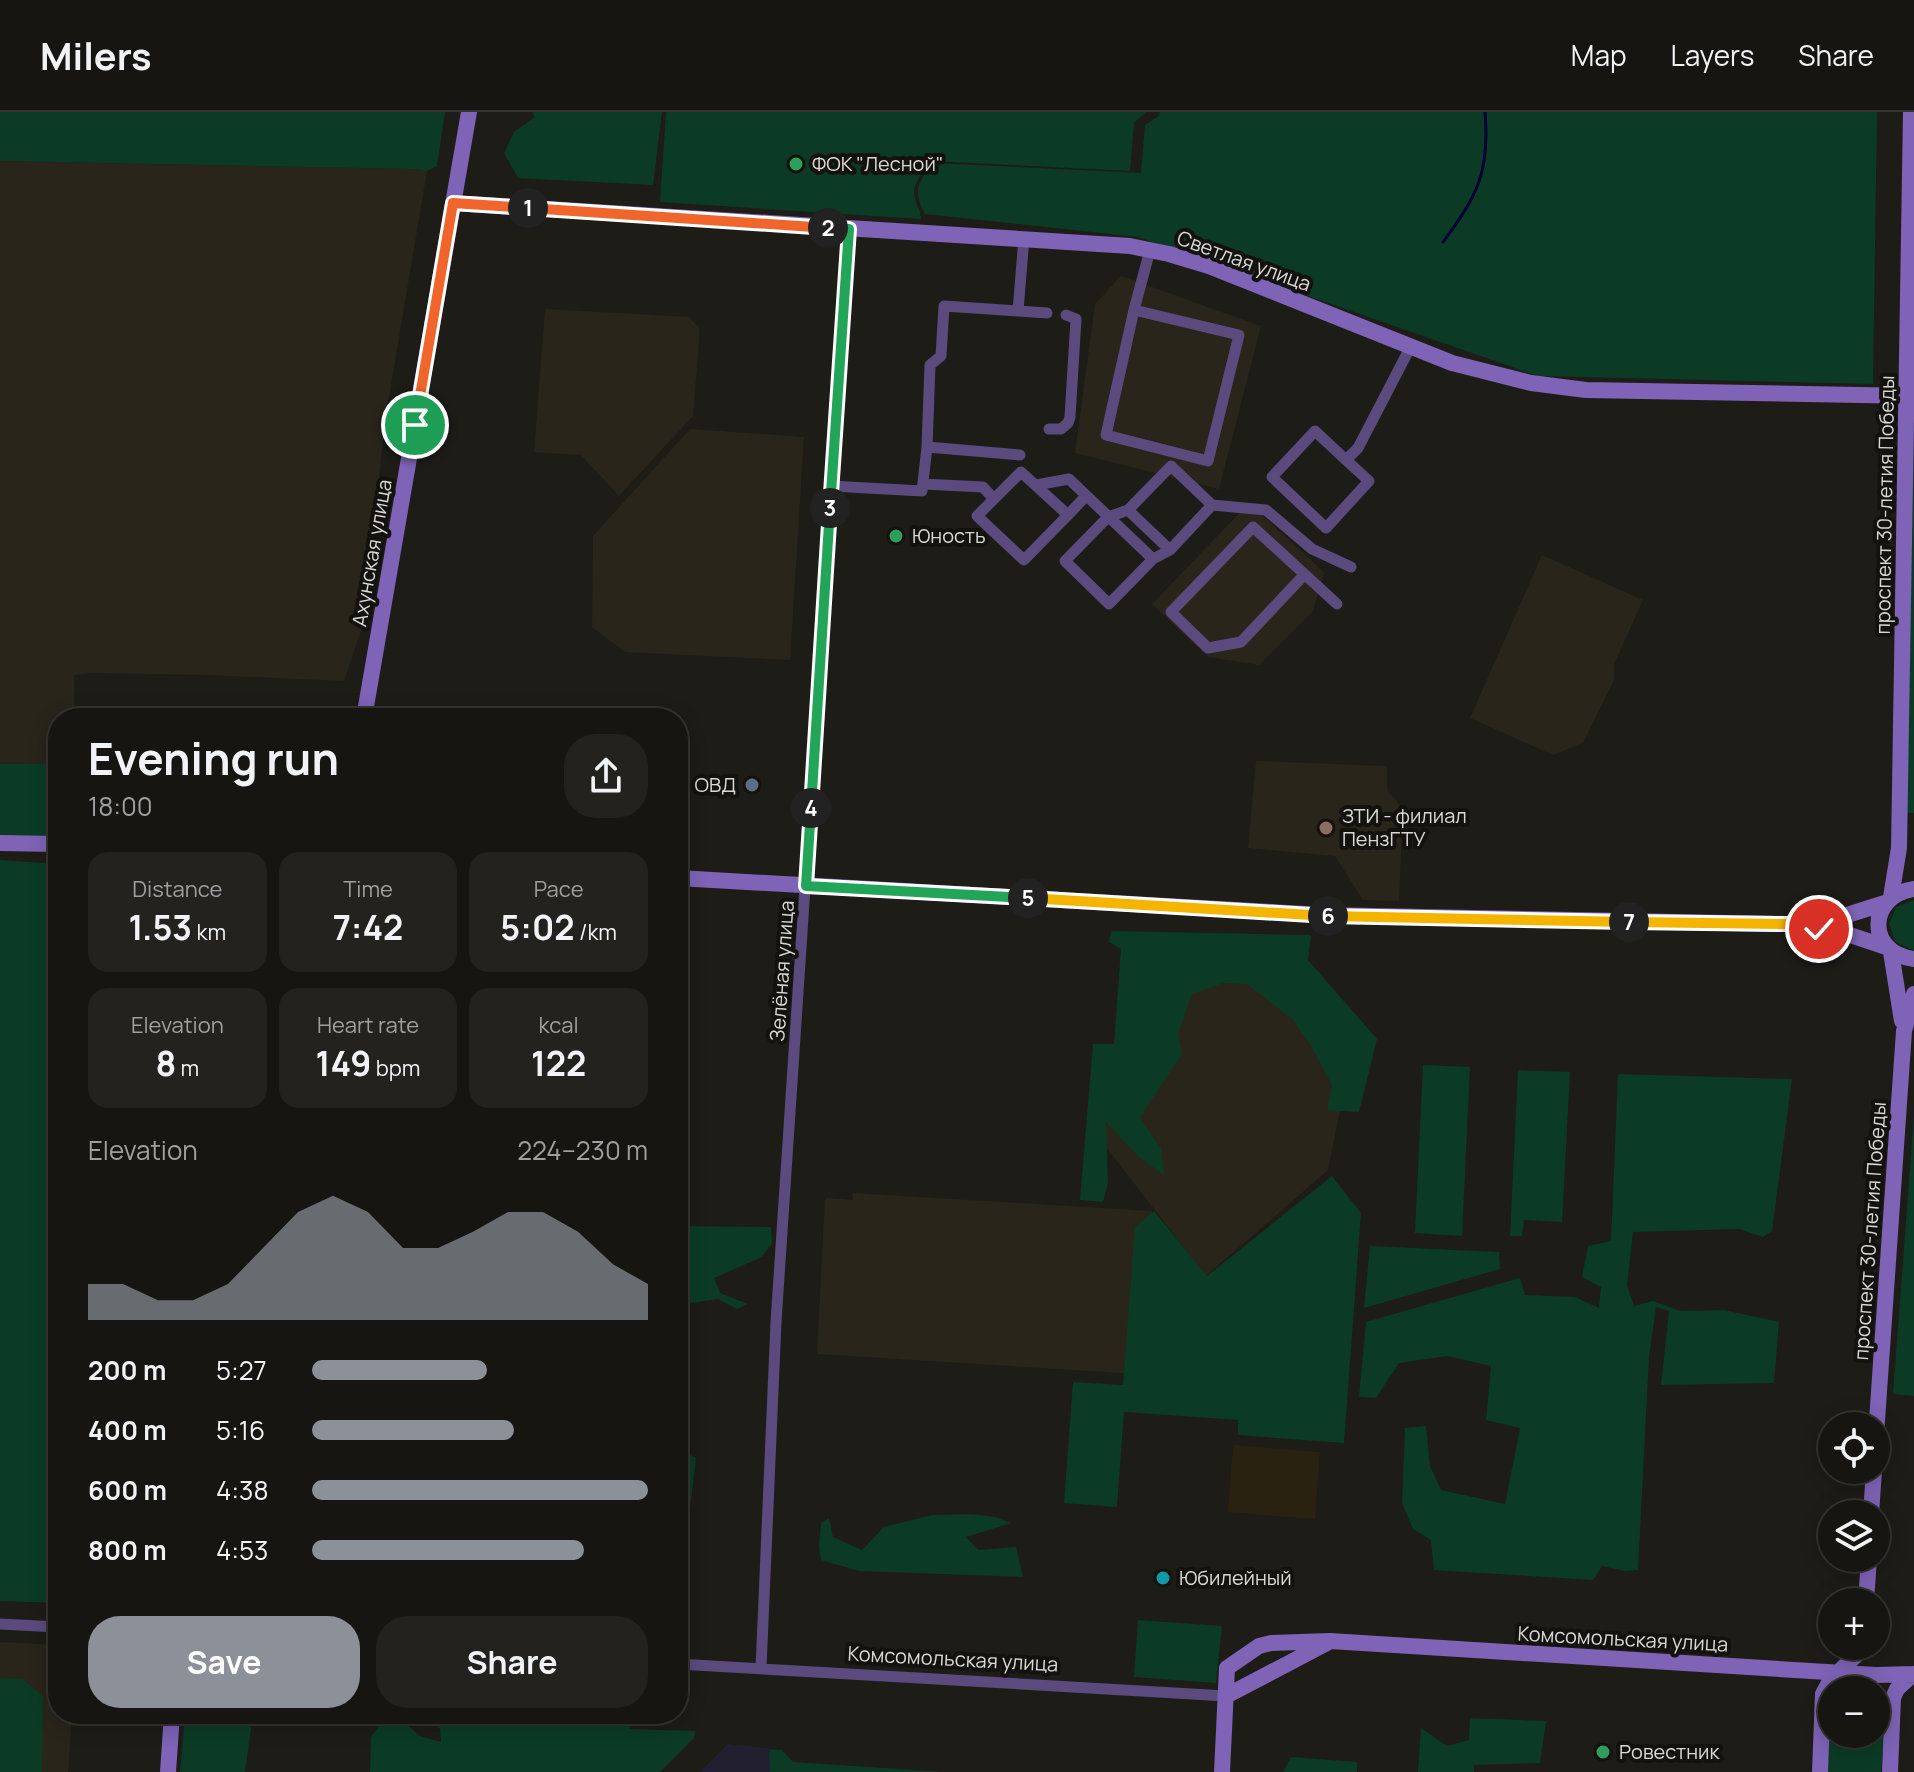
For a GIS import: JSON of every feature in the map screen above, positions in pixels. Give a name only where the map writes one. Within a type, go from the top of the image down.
[{"type":"main road","name":"Ахунская улица","points":[[366,708],[469,112]]},
{"type":"main road","name":"проспект 30-летия Победы","points":[[1904,1031],[1889,949],[1880,937],[1878,925],[1880,913],[1888,900],[1899,848],[1910,396],[1911,112]]},
{"type":"main road","name":"Светлая улица","points":[[453,203],[1113,244],[1150,250],[1209,266],[1411,346],[1491,375],[1531,383],[1586,390],[1910,396]]},
{"type":"main road","points":[[0,843],[48,844]]},
{"type":"main road","points":[[688,879],[1323,915],[1786,924],[1850,935],[1914,959]]},
{"type":"main road","points":[[1786,924],[1844,916],[1888,900],[1901,891],[1914,889]]},
{"type":"main road","name":"проспект 30-летия Победы","points":[[1878,1412],[1904,1031],[1914,994]]},
{"type":"main road","points":[[1222,1772],[1226,1696],[1330,1641]]},
{"type":"main road","name":"Комсомольская улица","points":[[1226,1696],[1227,1668],[1259,1646],[1279,1642],[1330,1641],[1802,1671],[1913,1674]]},
{"type":"main road","points":[[1279,1642],[1288,1650],[1287,1664]]},
{"type":"main road","points":[[1835,1676],[1851,1660]]},
{"type":"main road","points":[[1867,1660],[1869,1669],[1885,1688],[1892,1713]]},
{"type":"main road","points":[[1802,1671],[1815,1684],[1818,1693]]},
{"type":"main road","points":[[1890,1772],[1893,1698],[1897,1689],[1913,1674]]},
{"type":"main road","points":[[168,1772],[171,1724]]},
{"type":"main road","points":[[1820,1772],[1821,1748]]},
{"type":"street","name":"Зелёная улица","points":[[761,1668],[776,1322],[849,229]]},
{"type":"street","points":[[1018,311],[1024,238]]},
{"type":"street","points":[[1134,310],[1239,335],[1208,461],[1106,435],[1134,310],[1150,250]]},
{"type":"street","points":[[831,486],[922,491],[930,365],[941,356],[944,306],[1047,313]]},
{"type":"street","points":[[1049,429],[1061,429],[1070,417],[1076,319],[1066,315]]},
{"type":"street","points":[[1346,460],[1358,448],[1411,346]]},
{"type":"street","points":[[1315,431],[1346,460],[1369,481],[1326,528],[1272,477],[1315,431]]},
{"type":"street","points":[[927,447],[1020,455]]},
{"type":"street","points":[[1212,505],[1170,550],[1153,559],[1109,604],[1065,561],[1108,517],[1128,510],[1171,466],[1212,505],[1266,510],[1312,549],[1351,567]]},
{"type":"street","points":[[1068,515],[1021,472],[977,516],[1024,560],[1068,515],[1086,496]]},
{"type":"street","points":[[1036,485],[1069,479],[1153,559]]},
{"type":"street","points":[[923,484],[983,487],[994,499]]},
{"type":"street","points":[[1128,510],[1170,550]]},
{"type":"street","points":[[1304,575],[1241,642],[1208,648],[1171,612],[1253,527],[1337,604]]},
{"type":"street","points":[[0,1624],[48,1626]]},
{"type":"street","name":"Комсомольская улица","points":[[688,1664],[1226,1696]]},
{"type":"shaded area","points":[[0,161],[427,171],[385,421],[364,621],[344,681],[207,675],[74,675],[74,708],[48,708],[48,763],[0,764]]},
{"type":"shaded area","points":[[1121,276],[1261,326],[1219,489],[1075,453],[1095,304]]},
{"type":"shaded area","points":[[545,309],[689,317],[700,329],[693,416],[619,496],[581,455],[534,452]]},
{"type":"shaded area","points":[[690,429],[804,437],[790,660],[625,652],[592,627],[593,536]]},
{"type":"shaded area","points":[[1249,503],[1324,572],[1313,611],[1259,665],[1208,657],[1152,604]]},
{"type":"shaded area","points":[[1542,555],[1643,600],[1614,664],[1614,680],[1583,743],[1553,755],[1470,718]]},
{"type":"shaded area","name":"ЗТИ - филиал ПензГТУ","points":[[1256,761],[1387,766],[1387,790],[1403,808],[1399,901],[1363,900],[1335,856],[1248,848]]},
{"type":"shaded area","points":[[1135,947],[1271,953],[1350,1062],[1328,1170],[1206,1276],[1092,1129],[1122,1063]]},
{"type":"shaded area","points":[[853,1193],[1152,1211],[1138,1374],[817,1354],[825,1198],[853,1200]]},
{"type":"shaded area","points":[[1233,1445],[1320,1452],[1315,1519],[1228,1512]]},
{"type":"shaded area","points":[[0,1642],[48,1644],[48,1724],[71,1724],[68,1772],[0,1772]]},
{"type":"shaded area","points":[[728,1744],[782,1750],[793,1762],[943,1772],[700,1772]]},
{"type":"green space","points":[[0,112],[445,112],[437,166],[427,171],[0,161]]},
{"type":"green space","points":[[532,112],[662,112],[653,185],[518,178],[504,153],[514,132],[535,117]]},
{"type":"green space","name":"ФОК \"Лесной\"","points":[[666,112],[1146,112],[1134,123],[1130,171],[931,161],[918,178],[915,188],[921,219],[660,202]]},
{"type":"green space","points":[[1160,112],[1877,112],[1873,384],[1538,376],[1138,237],[925,214],[921,206],[918,187],[933,163],[1141,173],[1145,125]]},
{"type":"green space","points":[[1913,428],[1914,813],[1907,813]]},
{"type":"green space","points":[[48,763],[48,833],[42,840],[0,838],[0,764]]},
{"type":"green space","points":[[0,860],[48,863],[48,1603],[0,1601]]},
{"type":"green space","points":[[1914,900],[1913,950],[1895,942],[1889,924],[1896,907]]},
{"type":"green space","points":[[1111,931],[1311,935],[1308,960],[1377,1039],[1359,1112],[1327,1110],[1332,1085],[1293,1020],[1247,984],[1223,983],[1192,994],[1178,1034],[1182,1054],[1140,1117],[1161,1149],[1164,1175],[1139,1157],[1106,1122],[1108,1183],[1103,1202],[1080,1200],[1093,1044],[1114,1044],[1121,949],[1109,942]]},
{"type":"green space","points":[[1423,1065],[1470,1067],[1462,1236],[1415,1233]]},
{"type":"green space","points":[[1518,1070],[1570,1072],[1562,1222],[1524,1220],[1522,1236],[1510,1236]]},
{"type":"green space","points":[[1618,1074],[1792,1079],[1772,1231],[1763,1237],[1739,1229],[1633,1232],[1627,1286],[1634,1306],[1653,1301],[1680,1311],[1724,1310],[1779,1322],[1774,1383],[1661,1385],[1669,1311],[1656,1307],[1649,1357],[1638,1570],[1625,1571],[1602,1566],[1593,1580],[1434,1570],[1431,1540],[1413,1529],[1402,1503],[1405,1428],[1426,1426],[1430,1466],[1441,1490],[1505,1504],[1520,1428],[1486,1420],[1491,1366],[1447,1356],[1399,1363],[1376,1398],[1359,1397],[1366,1322],[1520,1278],[1525,1295],[1575,1297],[1599,1308],[1601,1287],[1582,1277],[1588,1246],[1611,1241]]},
{"type":"green space","points":[[1914,1115],[1914,1396],[1893,1394]]},
{"type":"green space","points":[[1332,1176],[1361,1213],[1344,1443],[1238,1435],[1238,1420],[1124,1412],[1117,1507],[1064,1503],[1073,1382],[1123,1385],[1135,1227],[1154,1211],[1207,1276]]},
{"type":"green space","points":[[688,1226],[771,1227],[772,1243],[762,1257],[714,1278],[720,1293],[748,1304],[737,1309],[718,1299],[688,1304]]},
{"type":"green space","points":[[1370,1246],[1499,1252],[1500,1269],[1364,1308]]},
{"type":"green space","points":[[688,1454],[696,1458],[688,1513]]},
{"type":"green space","points":[[972,1514],[1011,1523],[966,1537],[978,1550],[1016,1547],[1023,1577],[859,1571],[821,1560],[821,1523],[829,1518],[833,1537],[862,1550],[884,1527],[932,1515]]},
{"type":"green space","points":[[1138,1620],[1222,1626],[1216,1683],[1134,1677]]},
{"type":"green space","points":[[0,1678],[22,1679],[43,1696],[42,1772],[0,1772]]},
{"type":"green space","points":[[1470,1718],[1546,1721],[1540,1763],[1474,1765],[1474,1772],[1418,1772],[1421,1728],[1447,1746],[1469,1740]]},
{"type":"green space","points":[[184,1724],[252,1724],[245,1772],[180,1772]]},
{"type":"green space","points":[[381,1724],[406,1724],[420,1736],[441,1742],[440,1729],[434,1724],[628,1724],[630,1729],[695,1731],[694,1738],[660,1772],[370,1772],[371,1737]]},
{"type":"green space","points":[[1828,1748],[1883,1748],[1881,1772],[1826,1772]]},
{"type":"green space","points":[[769,1750],[782,1750],[793,1762],[943,1772],[770,1772]]},
{"type":"green space","points":[[1291,1757],[1357,1762],[1357,1772],[1283,1772]]},
{"type":"waterway","points":[[1443,242],[1465,210],[1479,182],[1485,151],[1485,112]]},
{"type":"place","name":"ФОК \"Лесной\"","points":[[796,164]]},
{"type":"place","name":"Юность","points":[[896,536]]},
{"type":"place","name":"ОВД","points":[[752,785]]},
{"type":"place","name":"ЗТИ - филиал ПензГТУ","points":[[1326,828]]},
{"type":"place","name":"Юбилейный","points":[[1163,1578]]},
{"type":"place","name":"Ровестник","points":[[1603,1752]]},
{"type":"route","points":[[415,425],[453,203],[849,229],[806,886],[1410,919],[1786,924],[1819,929]]}]
